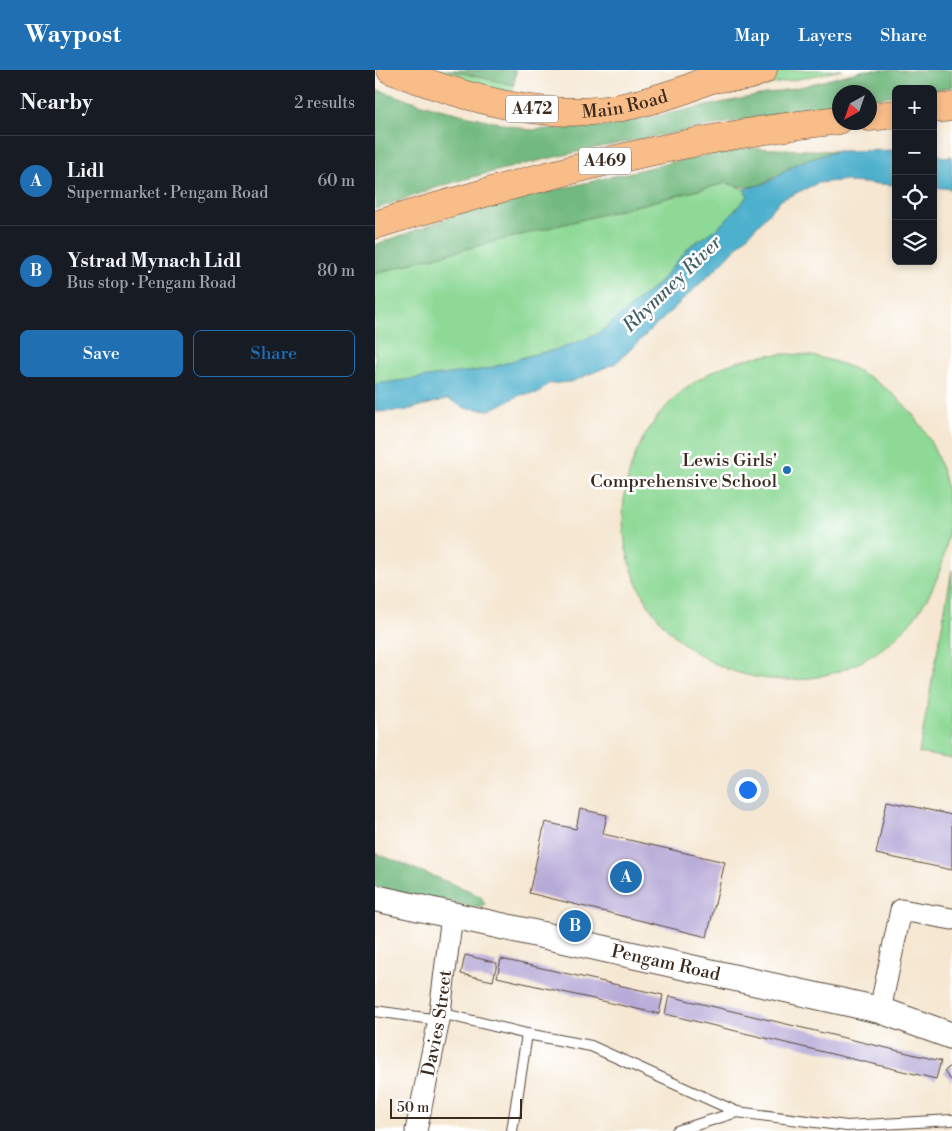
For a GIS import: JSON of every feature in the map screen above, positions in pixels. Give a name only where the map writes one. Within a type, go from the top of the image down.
[{"type":"main road","name":"A472","points":[[716,74],[748,77],[763,70]]},
{"type":"main road","name":"Main Road","points":[[400,72],[432,85],[514,108],[557,111],[601,110],[632,106],[716,74]]},
{"type":"main road","points":[[937,109],[952,107]]},
{"type":"main road","points":[[877,115],[892,114]]},
{"type":"main road","name":"A469","points":[[375,225],[538,178],[653,149],[785,126],[832,121]]},
{"type":"street","name":"Pengam Road","points":[[375,898],[880,1010],[952,1036]]},
{"type":"street","points":[[880,1010],[901,910],[952,919]]},
{"type":"street","name":"Davies Street","points":[[416,1131],[439,1016],[452,915]]},
{"type":"lane","points":[[375,1011],[439,1016],[591,1046],[737,1112],[847,1126],[952,1120]]},
{"type":"lane","points":[[512,1131],[527,1034]]},
{"type":"lane","points":[[677,1131],[737,1112]]},
{"type":"green space","points":[[420,70],[448,70],[514,85],[512,93]]},
{"type":"green space","points":[[448,70],[516,70],[514,85]]},
{"type":"green space","points":[[783,70],[842,70],[691,101]]},
{"type":"green space","points":[[865,70],[952,70],[952,87],[937,89],[937,85],[892,85],[892,96],[877,98],[877,85],[832,85],[832,105],[600,147],[458,181],[375,209],[375,89],[435,108],[529,130],[608,126],[804,86]]},
{"type":"green space","points":[[747,148],[837,151],[799,163],[758,185],[749,187],[726,183],[418,261],[375,274],[375,245],[468,211],[673,162]]},
{"type":"green space","points":[[727,183],[744,189],[748,196],[718,228],[690,246],[659,283],[598,334],[560,349],[531,355],[487,369],[375,384],[375,274],[418,261]]},
{"type":"green space","points":[[770,354],[802,354],[849,366],[877,381],[902,401],[922,426],[937,454],[946,485],[949,517],[946,549],[937,580],[922,608],[902,633],[877,653],[849,668],[802,680],[770,680],[739,673],[709,661],[682,643],[660,621],[642,594],[630,564],[623,533],[623,501],[630,470],[642,440],[660,413],[682,391],[709,373],[739,361]]},
{"type":"green space","points":[[952,570],[952,759],[919,753]]},
{"type":"green space","points":[[375,853],[468,890],[481,897],[485,905],[479,908],[375,887]]},
{"type":"water","name":"Rhymney River","points":[[892,150],[892,185],[848,182],[847,180],[818,183],[781,200],[723,262],[616,363],[571,382],[548,384],[539,393],[520,395],[490,410],[465,408],[448,399],[403,411],[375,412],[375,384],[487,369],[531,355],[560,349],[598,334],[659,283],[690,246],[718,228],[748,196],[744,189],[767,183],[798,163],[837,151]]},
{"type":"water","points":[[937,154],[944,157],[952,156],[952,189],[937,187]]},
{"type":"building","points":[[887,801],[952,815],[952,870],[876,854]]},
{"type":"building","points":[[580,809],[607,815],[603,834],[725,862],[707,937],[529,893],[545,822],[576,829]]},
{"type":"building","points":[[465,955],[497,963],[493,981],[461,974]]},
{"type":"building","points":[[501,959],[663,995],[659,1014],[497,977]]},
{"type":"building","points":[[669,996],[941,1061],[936,1079],[665,1014]]},
{"type":"building","points":[[952,1064],[952,1081],[944,1072]]},
{"type":"place","name":"Lewis Girls' Comprehensive School","points":[[787,470]]},
{"type":"place","name":"Lidl","points":[[626,877]]},
{"type":"place","name":"Ystrad Mynach Lidl","points":[[575,926]]}]
